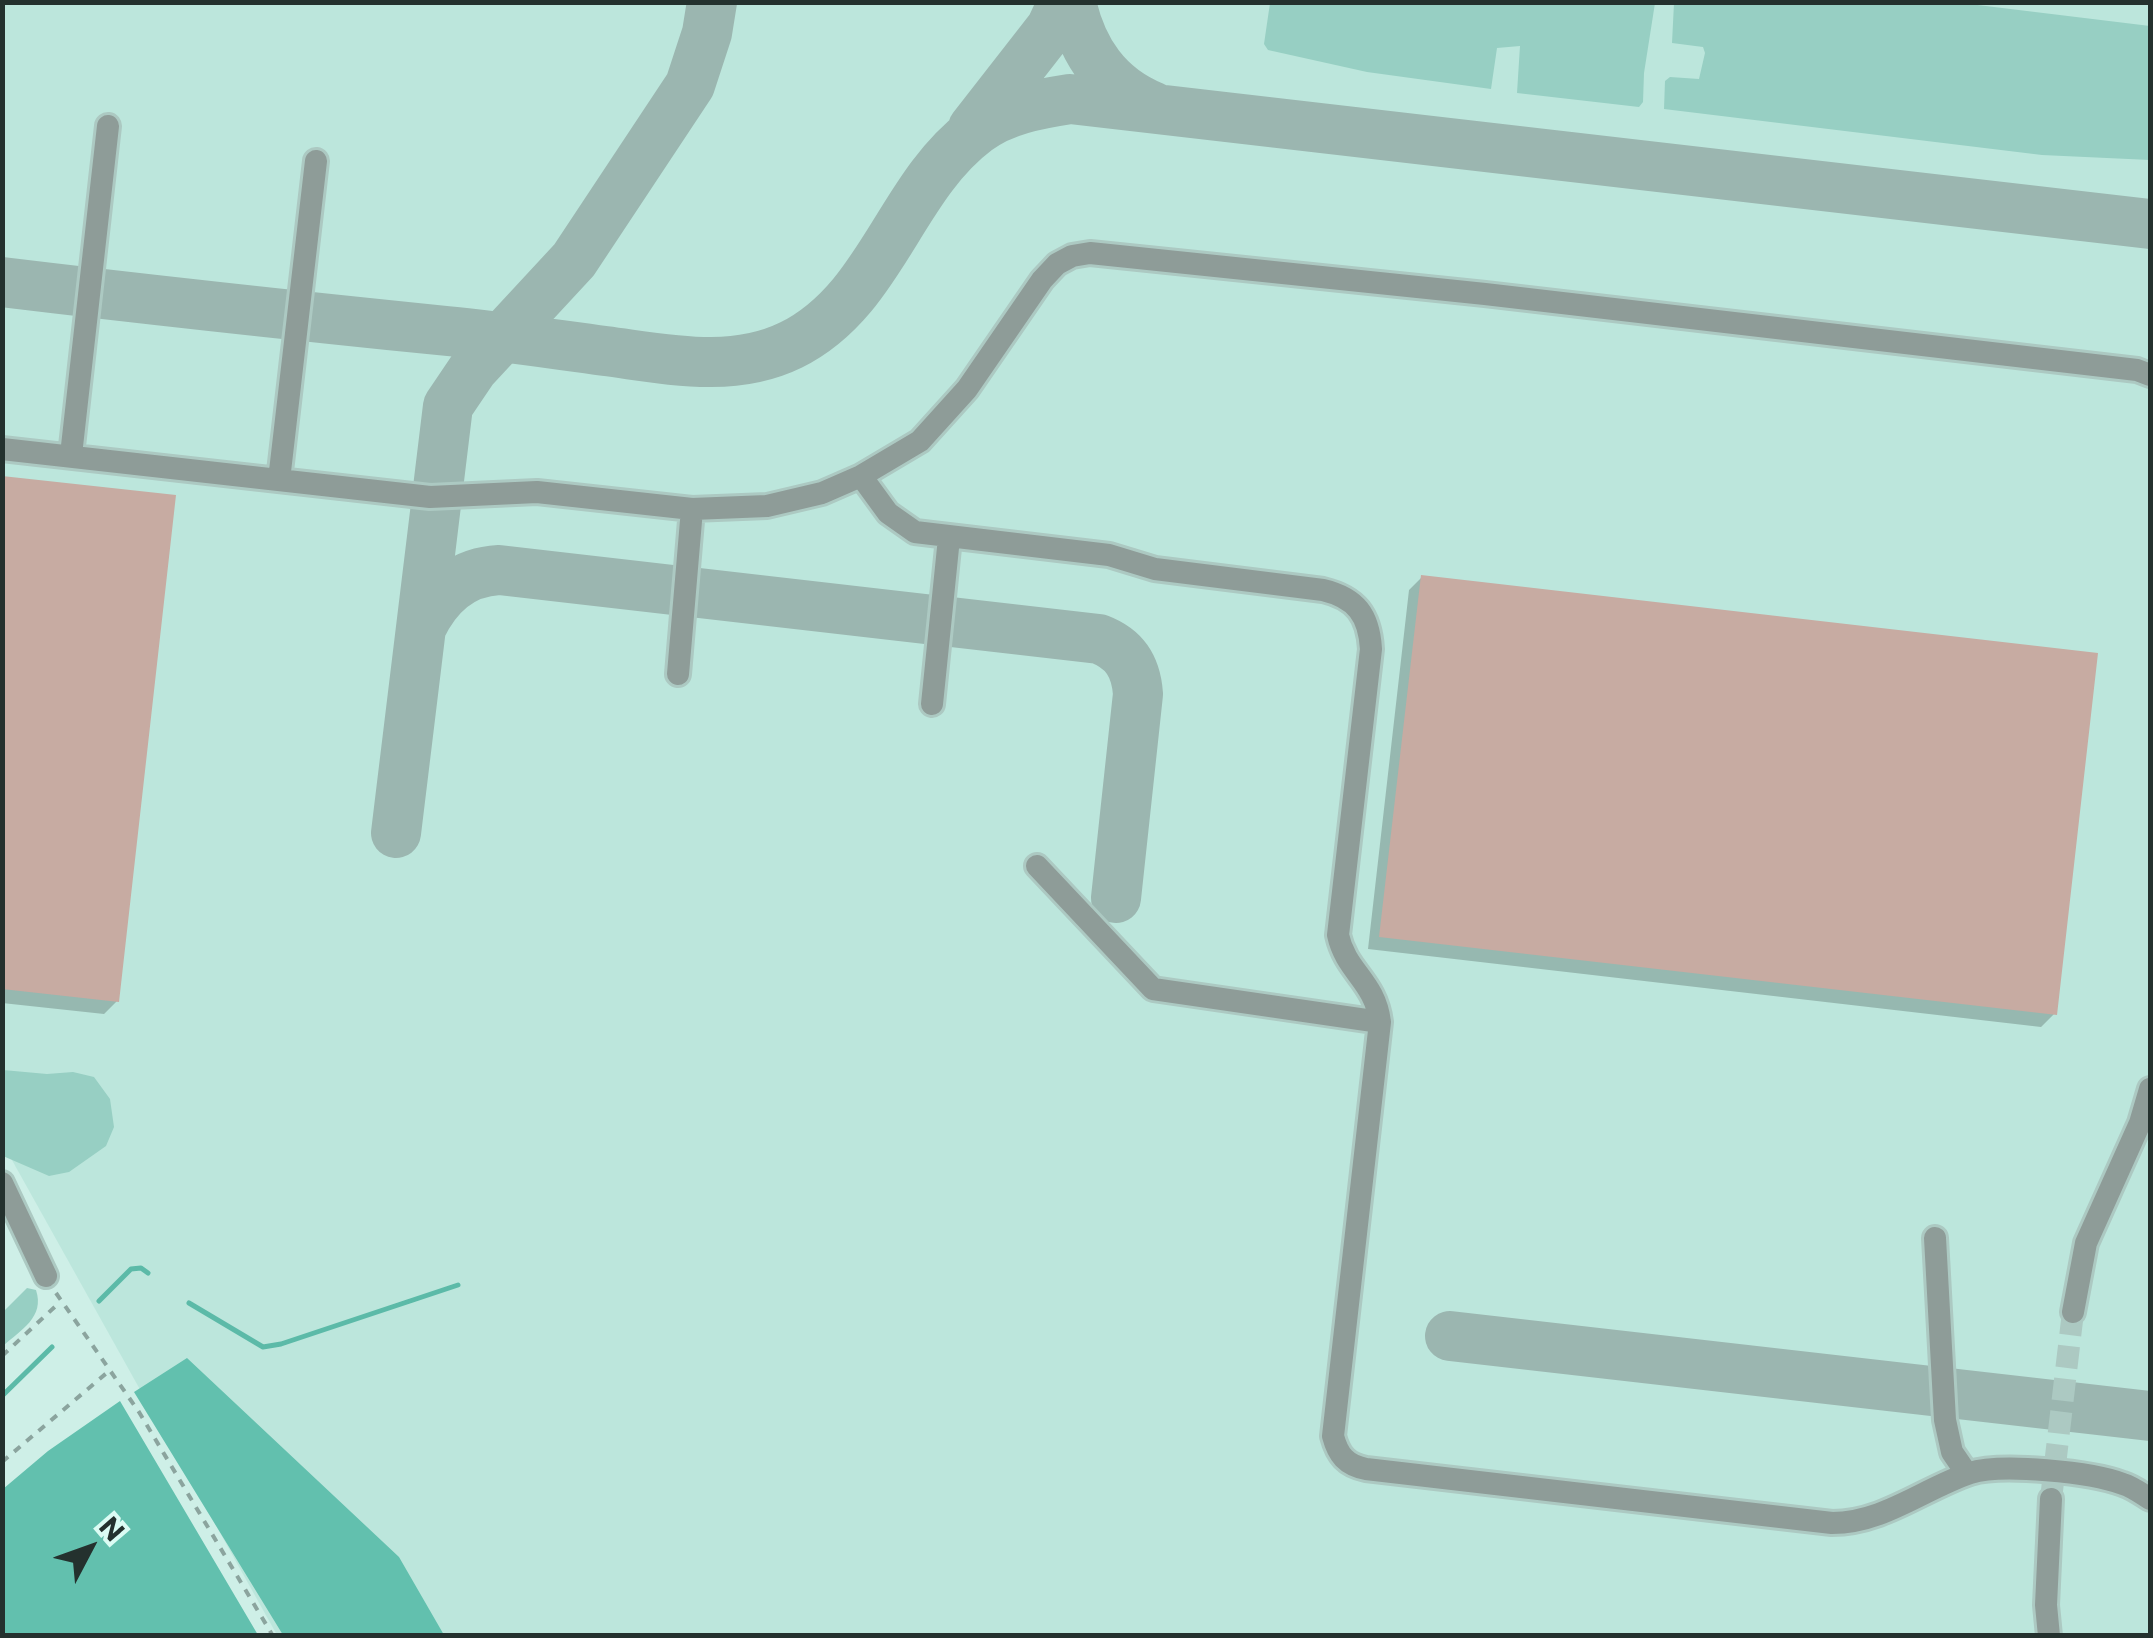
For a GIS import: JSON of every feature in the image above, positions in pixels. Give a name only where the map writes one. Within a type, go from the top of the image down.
[{"type":"lane","points":[[70,455],[108,126]]},
{"type":"lane","points":[[279,480],[316,161]]},
{"type":"lane","points":[[2,449],[430,497],[537,492],[692,509],[767,506],[799,500],[862,476],[920,440],[944,418],[1057,264],[1090,253],[1544,301],[2118,368],[2150,375]]},
{"type":"lane","points":[[862,476],[888,512],[916,532],[1109,555],[1156,569],[1322,590],[1354,602],[1370,628],[1371,649],[1338,935],[1347,960],[1375,996],[1380,1022],[1333,1436],[1336,1450],[1345,1461],[1366,1469],[1832,1523],[1856,1523],[1968,1474],[1992,1468],[2106,1479],[2126,1484],[2150,1499]]},
{"type":"lane","points":[[678,674],[692,509]]},
{"type":"lane","points":[[932,704],[949,538]]},
{"type":"lane","points":[[1036,866],[1153,989],[1380,1022]]},
{"type":"lane","points":[[2073,1312],[2086,1244],[2140,1123],[2150,1089]]},
{"type":"lane","points":[[2,1184],[46,1276]]},
{"type":"lane","points":[[1935,1238],[1946,1420],[1952,1452],[1968,1474]]},
{"type":"lane","points":[[2049,1636],[2046,1604],[2051,1498]]},
{"type":"path","points":[[46,1276],[138,1412],[272,1636]]},
{"type":"path","points":[[2,1356],[60,1302]]},
{"type":"path","points":[[2,1462],[109,1371]]},
{"type":"shaded area","points":[[1953,2],[2150,26],[2150,160],[2042,155],[1664,109],[1665,81],[1670,77],[1699,79],[1705,53],[1703,47],[1672,43],[1674,3]]},
{"type":"shaded area","points":[[2,3],[2150,3],[2150,1635],[277,1635],[3,1144]]},
{"type":"shaded area","points":[[1270,3],[1655,3],[1643,102],[1639,107],[1517,93],[1520,46],[1497,48],[1491,89],[1367,72],[1268,50],[1264,44]]},
{"type":"shaded area","points":[[3,1070],[73,1072],[94,1077],[110,1099],[114,1127],[106,1146],[69,1172],[49,1176],[3,1156]]},
{"type":"shaded area","points":[[27,1288],[36,1290],[37,1308],[24,1328],[3,1346],[3,1312]]},
{"type":"green space","points":[[187,1358],[399,1557],[444,1635],[283,1635],[134,1392]]},
{"type":"green space","points":[[120,1401],[258,1635],[3,1635],[3,1489],[48,1451]]},
{"type":"building","points":[[2,476],[176,495],[119,1002],[2,989]]},
{"type":"building","points":[[1421,575],[2098,653],[2057,1015],[1379,937]]},
{"type":"waterway","points":[[99,1301],[131,1269],[141,1268],[148,1273]]},
{"type":"waterway","points":[[189,1303],[263,1347],[458,1285]]},
{"type":"waterway","points":[[2,1396],[52,1347]]},
{"type":"taxiway","points":[[396,833],[448,406],[473,369],[574,260],[690,85],[707,33],[712,2]]},
{"type":"taxiway","points":[[973,128],[1051,28],[1063,2]]},
{"type":"taxiway","points":[[1071,2],[1082,36],[1099,66],[1123,89],[1154,107]]},
{"type":"taxiway","points":[[2,282],[487,335],[676,360],[746,359],[791,345],[822,325],[847,301],[928,182],[950,154],[977,130],[1009,113],[1070,99],[2150,224]]},
{"type":"taxiway","points":[[421,628],[452,587],[473,575],[499,570],[1099,639],[1127,660],[1138,694],[1116,898]]},
{"type":"taxiway","points":[[1450,1336],[2150,1416]]},
{"type":"tunnel","points":[[2051,1499],[2073,1312]]}]
